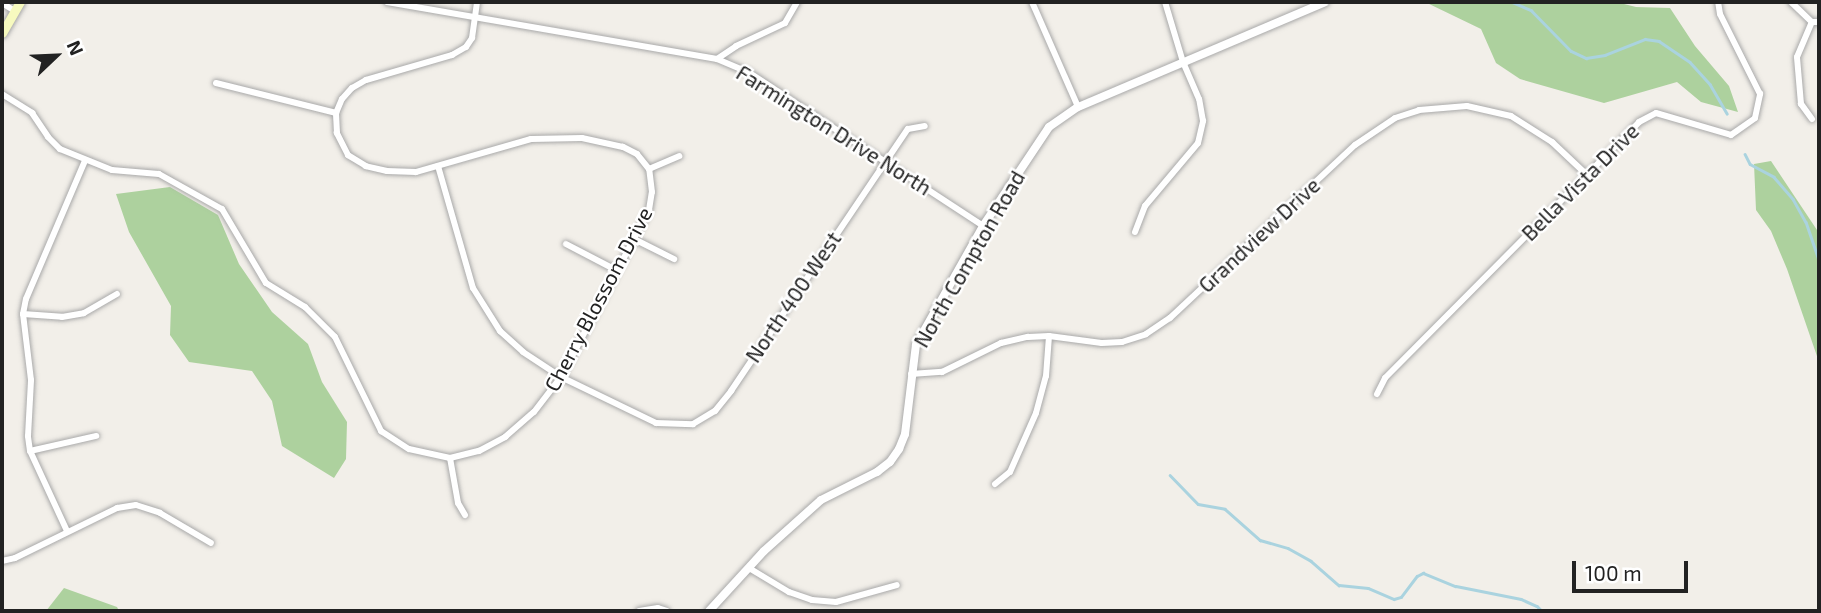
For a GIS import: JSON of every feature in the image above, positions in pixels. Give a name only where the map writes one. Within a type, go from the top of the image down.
[{"type":"main road","points":[[2,33],[20,2]]},
{"type":"street","name":"Farmington Drive North","points":[[387,2],[717,59],[748,72],[984,226]]},
{"type":"street","points":[[477,2],[472,38],[466,47],[452,55],[366,80],[352,88],[336,113],[337,133],[348,155],[366,166],[387,171],[416,172],[531,139],[555,137],[623,147],[637,154],[649,169],[679,156]]},
{"type":"street","points":[[717,59],[736,46],[785,23],[797,2]]},
{"type":"street","points":[[1032,2],[1078,107]]},
{"type":"street","points":[[1135,232],[1145,206],[1198,143],[1203,121],[1199,99],[1183,62],[1165,2]]},
{"type":"street","name":"North Compton Road","points":[[709,611],[749,568],[821,500],[890,462],[905,434],[916,345],[984,226],[1038,141],[1062,116],[1325,2]]},
{"type":"street","name":"Bella Vista Drive","points":[[1377,394],[1385,378],[1639,122],[1656,113],[1731,135],[1755,118],[1760,94],[1720,14],[1718,2]]},
{"type":"street","points":[[1791,2],[1816,22],[1797,58],[1801,104],[1812,119]]},
{"type":"street","points":[[2,3],[15,11]]},
{"type":"street","points":[[216,83],[336,113]]},
{"type":"street","points":[[2,94],[32,113],[48,137],[60,149],[85,162],[112,170],[159,174],[222,209],[266,283],[305,307],[335,337],[381,431],[409,449],[450,458],[458,503],[465,515]]},
{"type":"street","name":"Grandview Drive","points":[[911,374],[942,372],[1001,343],[1049,336],[1102,343],[1122,342],[1146,334],[1170,317],[1355,145],[1395,118],[1419,110],[1467,106],[1511,116],[1552,142],[1586,174]]},
{"type":"street","name":"North 400 West","points":[[561,377],[656,423],[693,425],[715,411],[885,161],[908,130],[925,127]]},
{"type":"street","points":[[67,531],[30,451],[28,436],[31,380],[23,314],[26,299],[85,162]]},
{"type":"street","points":[[438,166],[473,288],[483,308],[500,331],[523,352],[561,377]]},
{"type":"street","name":"Cherry Blossom Drive","points":[[450,458],[479,451],[505,437],[534,412],[561,377],[634,239],[651,201],[649,169]]},
{"type":"street","points":[[634,239],[674,259]]},
{"type":"street","points":[[566,244],[616,270]]},
{"type":"street","points":[[23,314],[62,317],[83,313],[117,294]]},
{"type":"street","points":[[995,484],[1010,472],[1036,413],[1046,376],[1049,336]]},
{"type":"street","points":[[30,451],[96,436]]},
{"type":"street","points":[[2,561],[15,558],[117,508],[136,505],[160,513],[211,543]]},
{"type":"street","points":[[749,568],[789,592],[812,600],[836,602],[897,585]]},
{"type":"street","points":[[639,611],[658,608],[667,611]]},
{"type":"green space","points":[[1425,2],[1616,2],[1636,7],[1670,8],[1695,46],[1729,86],[1738,112],[1701,102],[1677,82],[1604,103],[1520,79],[1496,63],[1481,29]]},
{"type":"green space","points":[[1771,161],[1819,233],[1819,362],[1787,269],[1771,231],[1756,210],[1754,164]]},
{"type":"green space","points":[[170,187],[218,215],[239,264],[272,312],[308,344],[322,382],[347,422],[346,459],[334,478],[282,446],[272,401],[252,371],[189,362],[170,335],[171,306],[129,232],[116,194]]},
{"type":"green space","points":[[64,588],[117,607],[119,611],[46,611]]},
{"type":"waterway","points":[[1512,2],[1531,10],[1571,51],[1586,58],[1605,55],[1645,39],[1659,41],[1690,62],[1710,84],[1727,114]]},
{"type":"waterway","points":[[1745,154],[1750,164],[1774,177],[1793,199],[1806,222],[1819,260]]},
{"type":"waterway","points":[[1170,475],[1198,504],[1225,509],[1260,540],[1288,548],[1311,561],[1339,585],[1368,588],[1394,599],[1401,597],[1417,576],[1423,573],[1456,586],[1521,599],[1542,611]]}]
